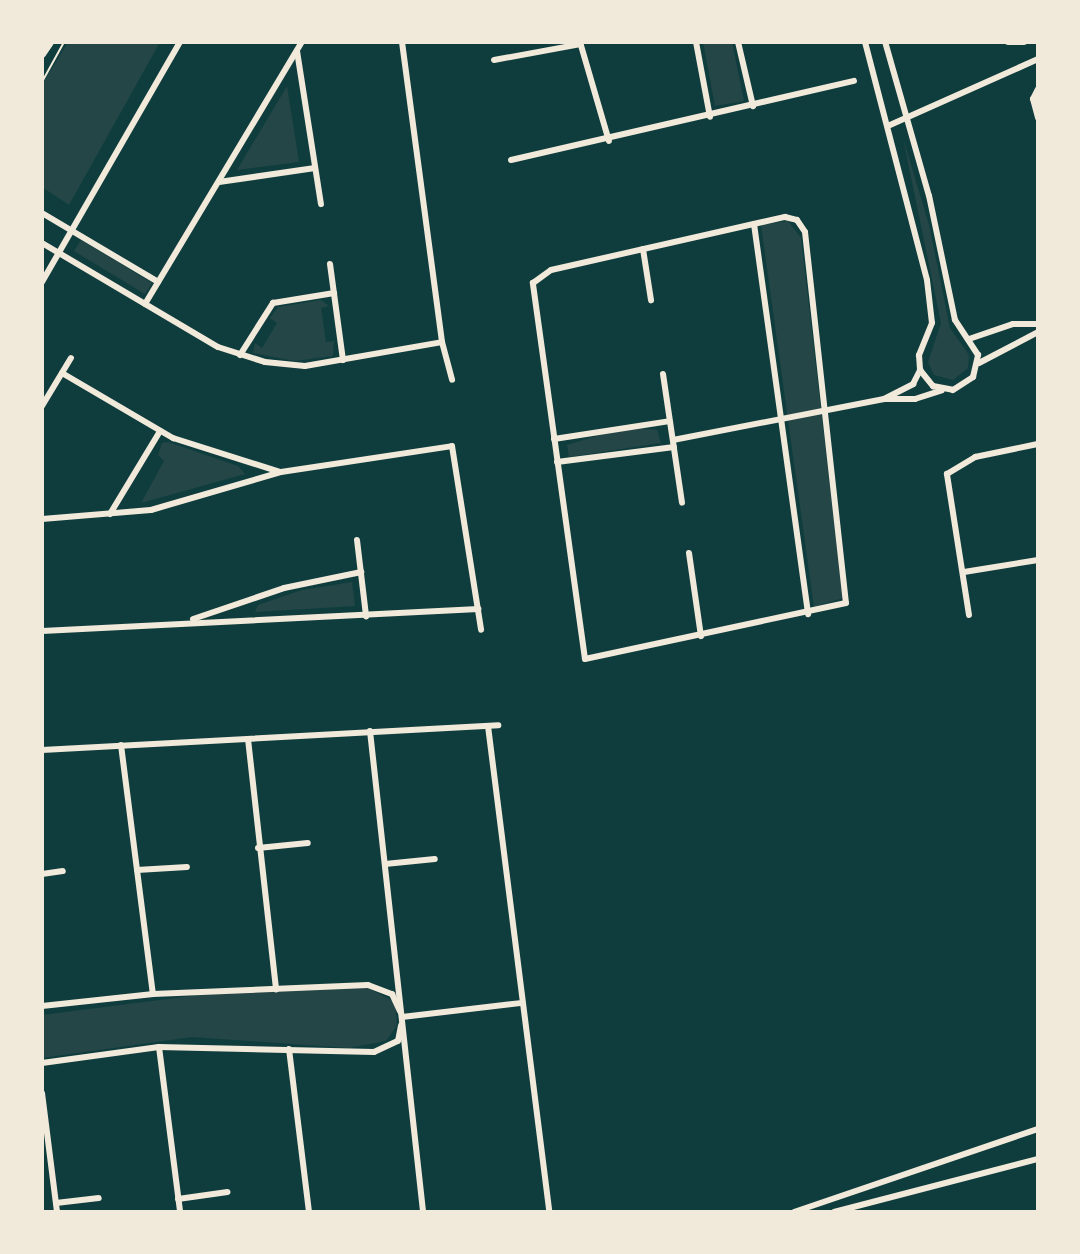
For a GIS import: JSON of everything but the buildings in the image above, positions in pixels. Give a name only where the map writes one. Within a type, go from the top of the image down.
[{"type":"street","points":[[42,54],[50,42]]},
{"type":"street","points":[[42,282],[180,42]]},
{"type":"street","points":[[145,304],[302,42]]},
{"type":"street","points":[[402,42],[442,342],[452,380]]},
{"type":"street","points":[[696,42],[710,117]]},
{"type":"street","points":[[738,42],[753,106]]},
{"type":"street","points":[[865,42],[890,126],[932,306],[920,370],[913,384],[884,399]]},
{"type":"street","points":[[885,42],[908,119],[955,320],[969,339],[979,363]]},
{"type":"street","points":[[1008,42],[1024,42]]},
{"type":"street","points":[[494,60],[581,43],[609,141]]},
{"type":"street","points":[[297,50],[321,204]]},
{"type":"street","points":[[890,126],[1038,59]]},
{"type":"street","points":[[511,160],[609,141],[854,81]]},
{"type":"street","points":[[1038,89],[1033,99],[1038,118]]},
{"type":"street","points":[[219,182],[315,168]]},
{"type":"street","points":[[42,213],[158,282]]},
{"type":"street","points":[[789,217],[804,227],[848,598],[842,607],[604,658],[581,655],[534,283],[551,270],[754,224],[789,217]]},
{"type":"street","points":[[754,224],[808,614]]},
{"type":"street","points":[[42,243],[145,304],[240,355],[294,366],[343,360],[442,342]]},
{"type":"street","points":[[643,249],[651,300]]},
{"type":"street","points":[[330,264],[343,360]]},
{"type":"street","points":[[240,355],[273,303],[334,293]]},
{"type":"street","points":[[969,339],[1013,324],[1038,324]]},
{"type":"street","points":[[557,462],[674,443],[826,413],[884,399],[915,399],[966,384],[979,363],[1038,332]]},
{"type":"street","points":[[42,406],[71,358]]},
{"type":"street","points":[[920,370],[943,390]]},
{"type":"street","points":[[62,373],[160,431],[207,452],[280,472]]},
{"type":"street","points":[[663,374],[682,503]]},
{"type":"street","points":[[554,439],[670,421]]},
{"type":"street","points":[[110,514],[160,431]]},
{"type":"street","points":[[969,615],[949,470],[975,457],[1038,444]]},
{"type":"street","points":[[42,519],[110,514],[179,504],[280,472],[452,446],[481,630]]},
{"type":"street","points":[[357,540],[366,616]]},
{"type":"street","points":[[689,552],[701,636]]},
{"type":"street","points":[[964,572],[1038,560]]},
{"type":"street","points":[[187,622],[284,588],[361,572]]},
{"type":"street","points":[[42,631],[478,609]]},
{"type":"street","points":[[42,750],[498,725]]},
{"type":"street","points":[[488,726],[549,1212]]},
{"type":"street","points":[[370,731],[423,1212]]},
{"type":"street","points":[[248,740],[258,848],[276,989]]},
{"type":"street","points":[[121,745],[153,994]]},
{"type":"street","points":[[258,848],[308,843]]},
{"type":"street","points":[[385,864],[435,859]]},
{"type":"street","points":[[136,870],[187,867]]},
{"type":"street","points":[[42,874],[63,871]]},
{"type":"street","points":[[42,1006],[153,994],[380,988],[392,994],[402,1017],[398,1041],[387,1049],[346,1054],[289,1049],[159,1047],[42,1063]]},
{"type":"street","points":[[402,1017],[522,1003]]},
{"type":"street","points":[[159,1047],[180,1212]]},
{"type":"street","points":[[289,1049],[309,1212]]},
{"type":"street","points":[[42,1093],[57,1212]]},
{"type":"street","points":[[794,1212],[1038,1129]]},
{"type":"street","points":[[834,1212],[1038,1160]]},
{"type":"street","points":[[178,1199],[228,1192]]},
{"type":"street","points":[[56,1203],[99,1198]]},
{"type":"path","points":[[42,82],[64,42]]},
{"type":"shaded area","points":[[68,42],[160,42],[69,205],[42,187],[42,85]]},
{"type":"shaded area","points":[[703,42],[732,42],[744,101],[715,106]]},
{"type":"shaded area","points":[[287,86],[299,162],[237,170]]},
{"type":"shaded area","points":[[903,138],[929,225],[950,328],[969,355],[968,368],[953,380],[934,375],[928,362],[941,323]]},
{"type":"shaded area","points":[[788,221],[801,238],[843,598],[814,607],[761,225]]},
{"type":"shaded area","points":[[81,240],[152,283],[145,294],[74,251]]},
{"type":"shaded area","points":[[321,300],[329,306],[321,308],[326,342],[334,341],[333,356],[295,361],[253,353],[255,343],[262,348],[277,323],[270,318],[278,307]]},
{"type":"shaded area","points":[[626,427],[657,430],[661,443],[569,457],[567,445]]},
{"type":"shaded area","points":[[168,442],[238,466],[245,474],[141,503],[164,461],[158,455],[162,443]]},
{"type":"shaded area","points":[[352,582],[355,606],[255,612],[258,605],[302,590]]},
{"type":"shaded area","points":[[366,987],[395,1002],[397,1025],[386,1041],[349,1048],[192,1037],[42,1058],[42,1015],[238,990]]}]
